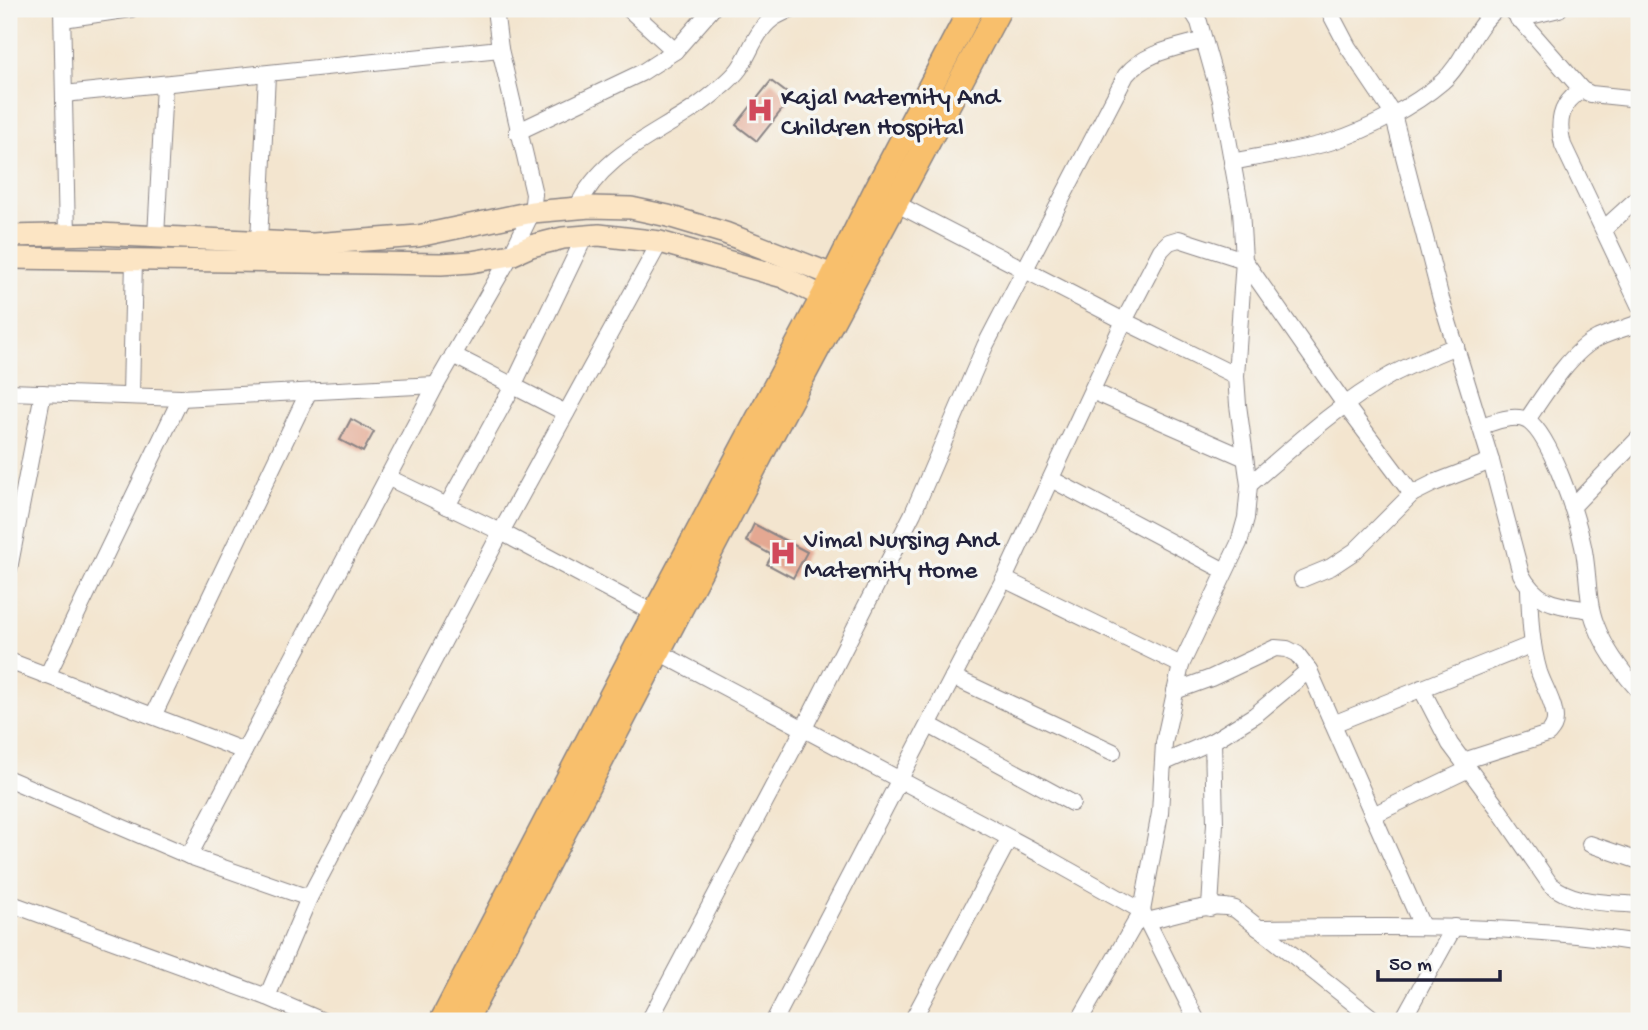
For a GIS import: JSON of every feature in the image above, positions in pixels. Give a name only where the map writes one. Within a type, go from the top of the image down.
[{"type":"main road","points":[[442,1021],[649,647],[832,301],[971,9]]},
{"type":"main road","points":[[844,278],[895,204],[999,9]]},
{"type":"main road","points":[[465,1021],[649,647],[654,614],[832,301]]},
{"type":"street","points":[[67,235],[62,14],[131,9]]},
{"type":"street","points":[[629,9],[675,51]]},
{"type":"street","points":[[517,132],[641,73],[675,51],[712,9]]},
{"type":"street","points":[[577,208],[586,189],[599,173],[626,151],[719,89],[738,70],[758,35],[771,19],[791,9]]},
{"type":"street","points":[[1079,1021],[1145,916],[1160,813],[1164,743],[1181,665],[1239,544],[1246,518],[1249,485],[1236,376],[1244,260],[1241,210],[1220,100],[1199,22],[1191,9]]},
{"type":"street","points":[[1328,9],[1348,47],[1393,114],[1441,299],[1481,426],[1521,574],[1529,589],[1540,599],[1591,610]]},
{"type":"street","points":[[1232,162],[1332,141],[1393,114],[1442,82],[1456,67],[1479,28],[1497,9]]},
{"type":"street","points":[[1515,14],[1559,9]]},
{"type":"street","points":[[188,856],[436,385],[511,255],[532,212],[534,194],[517,132],[500,49],[498,12]]},
{"type":"street","points":[[1515,14],[1582,90],[1591,94],[1639,99]]},
{"type":"street","points":[[649,1021],[803,730],[913,513],[985,346],[1126,75],[1135,64],[1147,57],[1204,40]]},
{"type":"street","points":[[64,94],[500,49]]},
{"type":"street","points":[[259,241],[267,74]]},
{"type":"street","points":[[156,237],[164,85]]},
{"type":"street","points":[[1582,90],[1565,104],[1560,121],[1560,134],[1639,304]]},
{"type":"street","points":[[1605,228],[1639,197]]},
{"type":"street","points":[[895,204],[1236,376]]},
{"type":"street","points":[[9,236],[156,237],[313,244],[418,236],[532,212],[577,208],[631,208],[725,233],[844,278]]},
{"type":"street","points":[[9,258],[441,264],[511,255],[563,238],[599,234],[660,242],[783,277],[832,301]]},
{"type":"street","points":[[447,506],[513,386],[585,236]]},
{"type":"street","points":[[774,1021],[1004,579],[1124,321],[1161,250],[1169,242],[1179,239],[1244,260],[1412,494]]},
{"type":"street","points":[[267,997],[309,898],[501,532],[660,242]]},
{"type":"street","points":[[131,395],[134,259]]},
{"type":"street","points":[[1527,420],[1587,345],[1598,338],[1639,323]]},
{"type":"street","points":[[1249,485],[1346,405],[1391,375],[1456,346]]},
{"type":"street","points":[[453,355],[566,413]]},
{"type":"street","points":[[9,392],[181,398],[436,385]]},
{"type":"street","points":[[1092,391],[1245,458]]},
{"type":"street","points":[[9,569],[43,393]]},
{"type":"street","points":[[154,715],[308,393]]},
{"type":"street","points":[[47,677],[181,398]]},
{"type":"street","points":[[1481,426],[1518,418],[1527,420],[1538,431],[1553,458],[1572,507],[1583,546],[1591,610],[1606,646],[1639,691]]},
{"type":"street","points":[[1572,507],[1639,438]]},
{"type":"street","points":[[1302,579],[1355,551],[1412,494],[1491,461]]},
{"type":"street","points":[[387,477],[501,532],[654,614]]},
{"type":"street","points":[[1051,479],[1225,571]]},
{"type":"street","points":[[1004,579],[1181,665]]},
{"type":"street","points":[[1373,815],[1466,765],[1548,734],[1553,727],[1553,707],[1539,671],[1533,644],[1529,589]]},
{"type":"street","points":[[1333,724],[1533,644]]},
{"type":"street","points":[[649,647],[1009,839],[1145,916],[1197,1021]]},
{"type":"street","points":[[1175,691],[1211,678],[1275,648],[1287,649],[1297,654],[1309,670],[1422,926]]},
{"type":"street","points":[[9,661],[244,751]]},
{"type":"street","points":[[1163,763],[1213,741],[1255,715],[1309,670]]},
{"type":"street","points":[[953,677],[1113,752]]},
{"type":"street","points":[[1421,688],[1437,723],[1550,884],[1562,894],[1584,900],[1639,905]]},
{"type":"street","points":[[929,725],[1072,803]]},
{"type":"street","points":[[1210,908],[1215,823],[1213,741]]},
{"type":"street","points":[[9,779],[188,856],[309,898]]},
{"type":"street","points":[[912,1021],[1009,839]]},
{"type":"street","points":[[1590,844],[1639,861]]},
{"type":"street","points":[[9,903],[267,997],[323,1021]]},
{"type":"street","points":[[1145,916],[1226,906],[1235,909],[1376,1021]]},
{"type":"street","points":[[1258,929],[1454,927],[1583,934],[1639,943]]},
{"type":"street","points":[[1402,1021],[1454,927]]},
{"type":"building","points":[[771,81],[792,97],[757,141],[736,125]]},
{"type":"building","points":[[351,419],[374,432],[363,452],[340,440]]},
{"type":"building","points":[[754,524],[807,552],[793,578],[767,564],[772,555],[746,541]]},
{"type":"place","name":"Kajal Maternity And Children Hospital","points":[[760,110]]},
{"type":"place","name":"Vimal Nursing And Maternity Home","points":[[783,553]]}]
